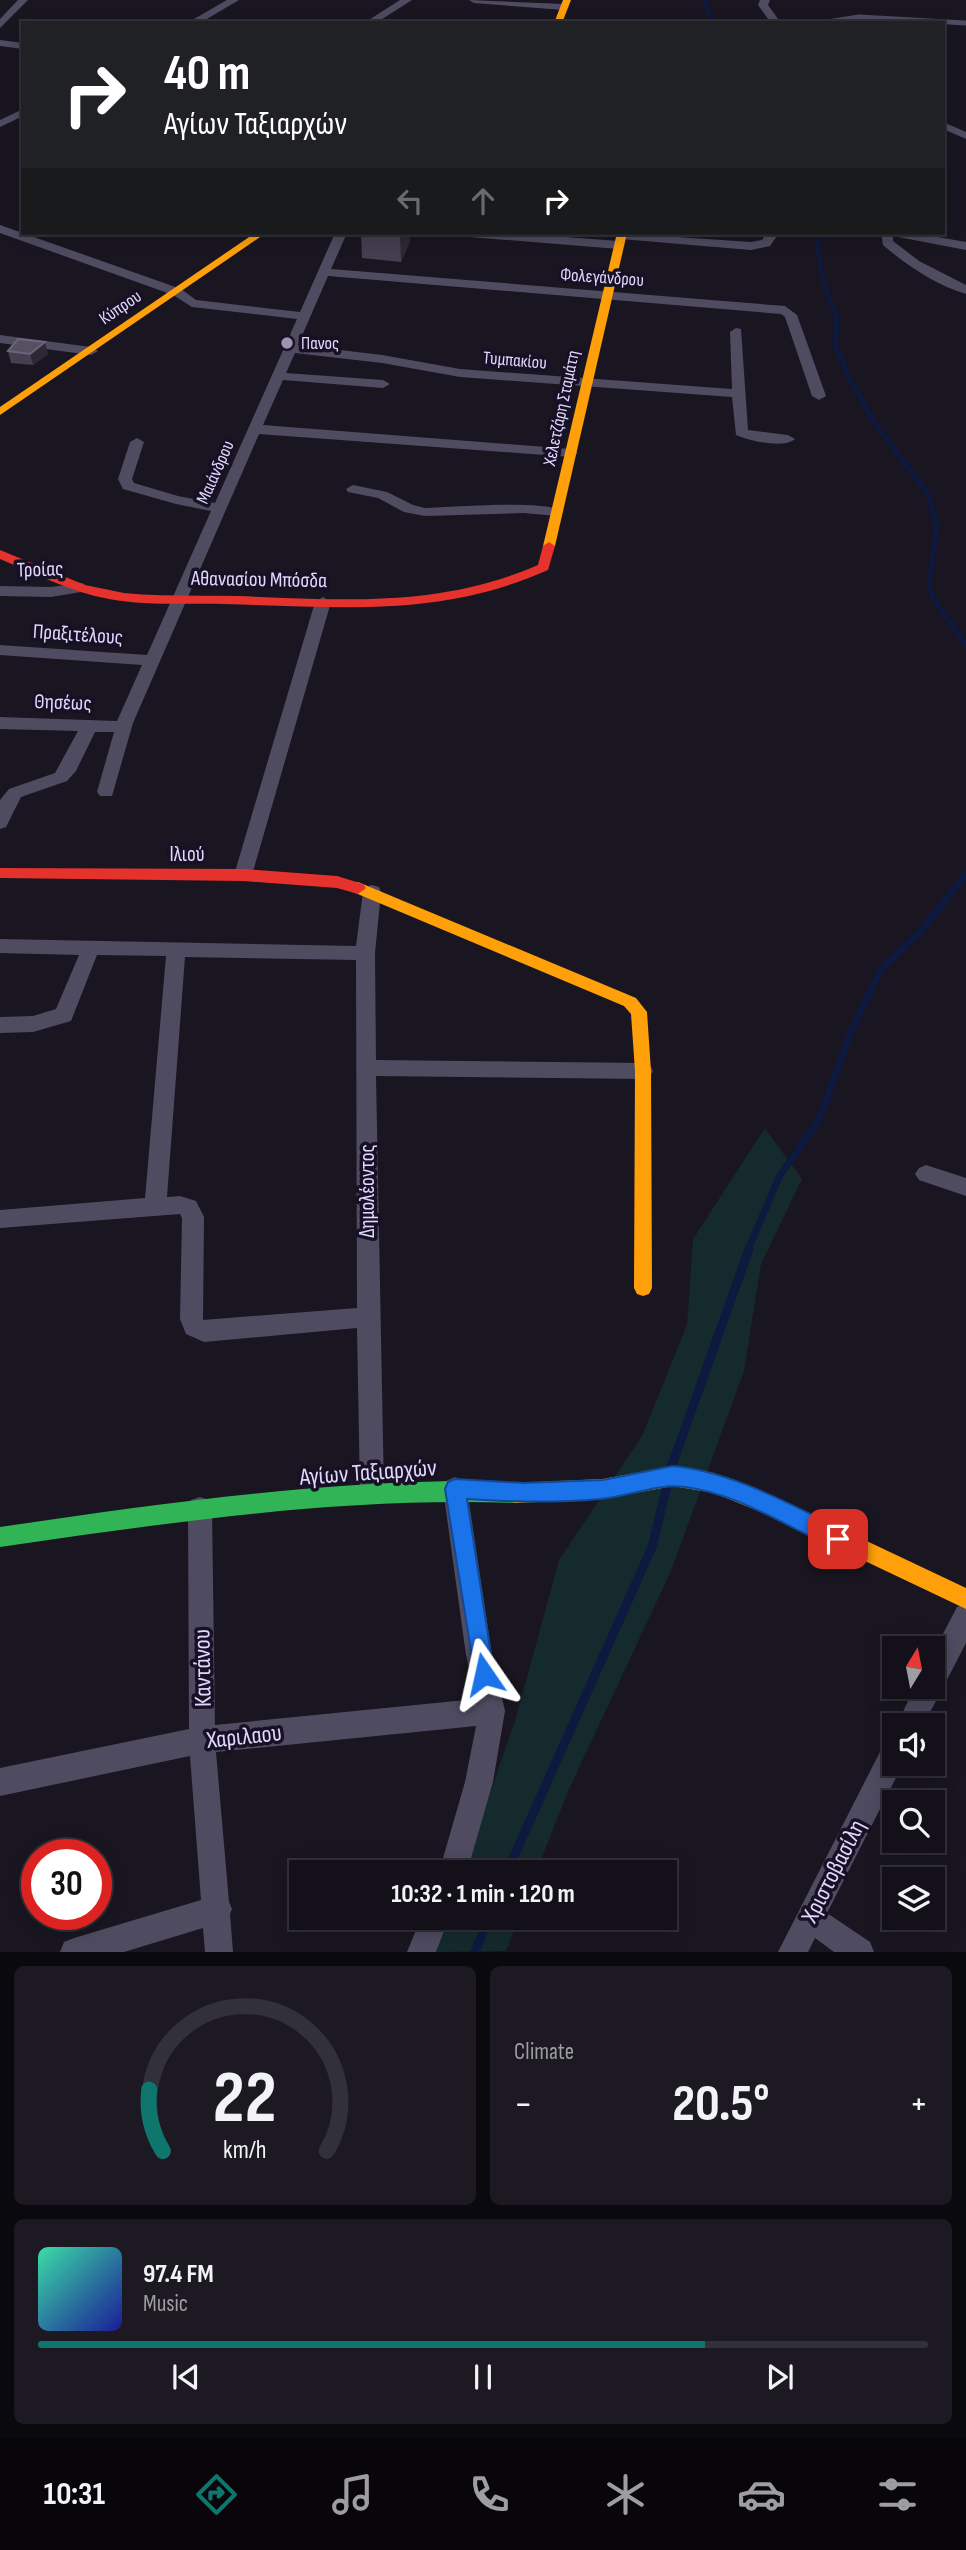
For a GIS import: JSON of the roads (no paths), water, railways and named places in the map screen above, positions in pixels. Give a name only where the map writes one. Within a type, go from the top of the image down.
[{"type":"street","points":[[0,25],[23,0]]},
{"type":"street","points":[[196,21],[234,0]]},
{"type":"street","points":[[372,21],[407,0]]},
{"type":"street","points":[[474,0],[563,10]]},
{"type":"street","points":[[765,0],[763,5],[774,21]]},
{"type":"street","points":[[0,43],[21,46]]},
{"type":"street","points":[[3,121],[21,113]]},
{"type":"street","points":[[3,121],[21,125]]},
{"type":"street","points":[[945,126],[966,136]]},
{"type":"street","points":[[9,232],[177,292],[191,303],[304,316]]},
{"type":"street","name":"Κύπρου","points":[[0,412],[258,235]]},
{"type":"street","name":"Μαιάνδρου","points":[[124,725],[340,235]]},
{"type":"street","points":[[530,235],[751,246],[766,243],[772,235]]},
{"type":"street","points":[[887,235],[887,242],[901,256],[966,290]]},
{"type":"street","points":[[908,235],[966,246]]},
{"type":"street","name":"Χελετζάρη Σταμάτη","points":[[524,581],[544,567],[605,295],[621,238]]},
{"type":"street","name":"Φολεγάνδρου","points":[[324,272],[785,310],[791,315],[819,396]]},
{"type":"street","points":[[736,332],[741,432],[750,436],[788,439]]},
{"type":"street","points":[[0,339],[91,351]]},
{"type":"street","name":"Τυμπακίου","points":[[290,348],[394,361],[460,373],[738,393]]},
{"type":"street","points":[[375,399],[394,361]]},
{"type":"street","points":[[278,376],[383,384]]},
{"type":"street","points":[[255,429],[571,453]]},
{"type":"street","points":[[136,442],[125,479],[128,486],[176,500],[220,508]]},
{"type":"street","points":[[353,489],[382,495],[409,509],[425,512],[524,509],[557,512]]},
{"type":"street","name":"Αθανασίου Μπόσδα","points":[[0,554],[82,588],[133,598],[323,602],[422,600],[524,581]]},
{"type":"street","name":"Τροίας","points":[[0,591],[51,592],[82,588]]},
{"type":"street","points":[[243,875],[323,602]]},
{"type":"street","name":"Πραξιτέλους","points":[[0,650],[153,661]]},
{"type":"street","name":"Θησέως","points":[[0,723],[124,725]]},
{"type":"street","points":[[0,823],[6,805],[15,793],[61,777],[67,771],[90,725]]},
{"type":"street","points":[[106,792],[124,725]]},
{"type":"street","name":"Ιλιού","points":[[0,873],[243,875],[337,882],[372,892],[631,1002],[639,1012],[643,1071],[643,1288]]},
{"type":"street","name":"Δημολέοντος","points":[[372,892],[365,953],[372,1492]]},
{"type":"street","points":[[0,947],[365,953]]},
{"type":"street","points":[[0,1025],[33,1024],[64,1015],[90,950]]},
{"type":"street","points":[[155,1207],[176,951]]},
{"type":"street","points":[[366,1068],[643,1071]]},
{"type":"street","points":[[926,1174],[966,1187]]},
{"type":"street","points":[[0,1219],[180,1205],[188,1208],[192,1217],[191,1319],[194,1328],[204,1332],[368,1317]]},
{"type":"street","name":"Αγίων Ταξιαρχών","points":[[0,1537],[200,1509],[372,1492],[455,1489],[523,1493],[603,1489],[673,1476],[714,1483],[773,1507],[966,1599]]},
{"type":"street","points":[[455,1489],[479,1655],[492,1711],[479,1782],[456,1860]]},
{"type":"street","name":"Καντάνου","points":[[200,1509],[202,1740],[218,1909],[219,1951]]},
{"type":"street","points":[[945,1657],[966,1616]]},
{"type":"street","name":"Χαριλαου","points":[[0,1782],[202,1740],[492,1711]]},
{"type":"street","name":"Χριστοβασίλη","points":[[792,1951],[883,1776]]},
{"type":"street","points":[[74,1951],[218,1909]]},
{"type":"street","points":[[809,1917],[860,1951]]},
{"type":"street","points":[[421,1951],[430,1930]]},
{"type":"lane","points":[[834,21],[859,17],[930,21]]},
{"type":"lane","points":[[945,22],[966,23]]},
{"type":"waterway","points":[[704,0],[713,21]]},
{"type":"waterway","points":[[817,235],[821,272],[834,310]]},
{"type":"waterway","points":[[833,308],[837,317],[835,344],[849,378],[876,425],[928,494],[937,528],[929,584],[933,598],[966,645]]},
{"type":"waterway","points":[[748,1250],[780,1175],[819,1120],[850,1034],[880,971],[921,931],[966,874]]},
{"type":"waterway","points":[[671,1468],[749,1249]]},
{"type":"waterway","points":[[512,1860],[652,1547],[667,1486]]},
{"type":"waterway","points":[[475,1952],[484,1930]]},
{"type":"place","name":"Πανος","points":[[287,343]]}]
